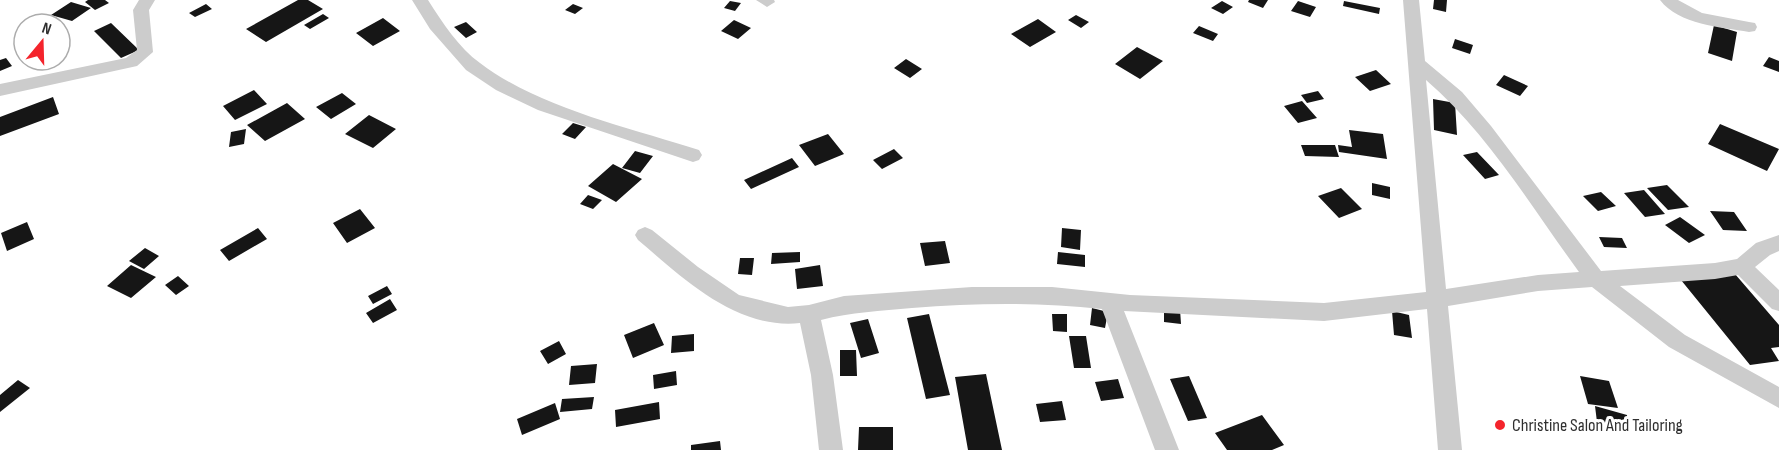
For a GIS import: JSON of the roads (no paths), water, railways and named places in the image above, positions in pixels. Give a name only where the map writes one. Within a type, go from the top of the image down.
[{"type":"street","points":[[0,90],[131,62],[140,57],[145,52],[141,10],[147,0]]},
{"type":"street","points":[[420,0],[436,25],[472,66],[502,86],[544,106],[693,155]]},
{"type":"street","points":[[1411,0],[1450,450]]},
{"type":"street","points":[[1668,0],[1687,14],[1749,27]]},
{"type":"street","points":[[1418,64],[1456,96],[1485,129],[1596,279],[1677,341],[1779,398]]},
{"type":"street","points":[[645,235],[691,273],[732,301],[788,316],[809,314],[844,305],[972,295],[1052,295],[1324,312],[1538,283],[1715,271],[1742,266],[1763,249],[1779,243]]},
{"type":"street","points":[[1742,266],[1779,303]]},
{"type":"street","points":[[1109,300],[1167,450]]},
{"type":"street","points":[[809,314],[822,375],[831,450]]},
{"type":"place","name":"Christine Salon And Tailoring","points":[[1500,425]]}]
